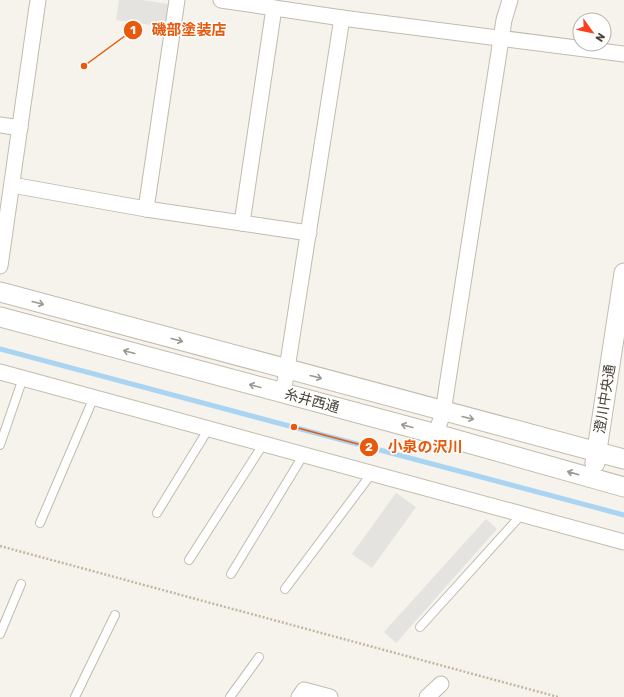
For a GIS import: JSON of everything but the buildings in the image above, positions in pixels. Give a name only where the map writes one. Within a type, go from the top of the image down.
[{"type":"street","points":[[0,266],[38,0]]},
{"type":"street","points":[[146,209],[178,0]]},
{"type":"street","points":[[221,0],[502,40],[624,54]]},
{"type":"street","points":[[436,434],[443,412],[504,20],[510,0]]},
{"type":"street","points":[[242,223],[274,8]]},
{"type":"street","points":[[284,394],[342,18]]},
{"type":"street","points":[[0,125],[20,128]]},
{"type":"street","points":[[12,185],[146,209],[309,233]]},
{"type":"street","name":"澄川中央通","points":[[593,478],[624,273]]},
{"type":"street","name":"糸井西通","points":[[0,292],[443,412],[624,459]]},
{"type":"street","name":"糸井西通","points":[[0,317],[436,434],[624,488]]},
{"type":"street","points":[[0,372],[523,513],[624,542]]},
{"type":"street","points":[[427,697],[440,684]]},
{"type":"street","points":[[299,697],[304,690],[330,697]]},
{"type":"lane","points":[[0,445],[23,378]]},
{"type":"lane","points":[[40,523],[94,397]]},
{"type":"lane","points":[[157,513],[209,428]]},
{"type":"lane","points":[[189,560],[264,443]]},
{"type":"lane","points":[[231,574],[304,454]]},
{"type":"lane","points":[[285,589],[372,473]]},
{"type":"lane","points":[[420,627],[523,513]]},
{"type":"lane","points":[[0,634],[21,584]]},
{"type":"lane","points":[[75,697],[115,614]]},
{"type":"lane","points":[[230,697],[259,657]]},
{"type":"path","points":[[0,546],[558,697]]},
{"type":"shaded area","points":[[119,0],[142,0],[168,4],[165,27],[116,20]]},
{"type":"shaded area","points":[[396,493],[416,507],[372,568],[352,554]]},
{"type":"shaded area","points":[[486,519],[497,529],[396,643],[384,632]]},
{"type":"waterway","points":[[0,349],[624,515]]},
{"type":"place","name":"磯部塗装店","points":[[84,66]]},
{"type":"place","name":"小泉の沢川","points":[[294,427]]}]
